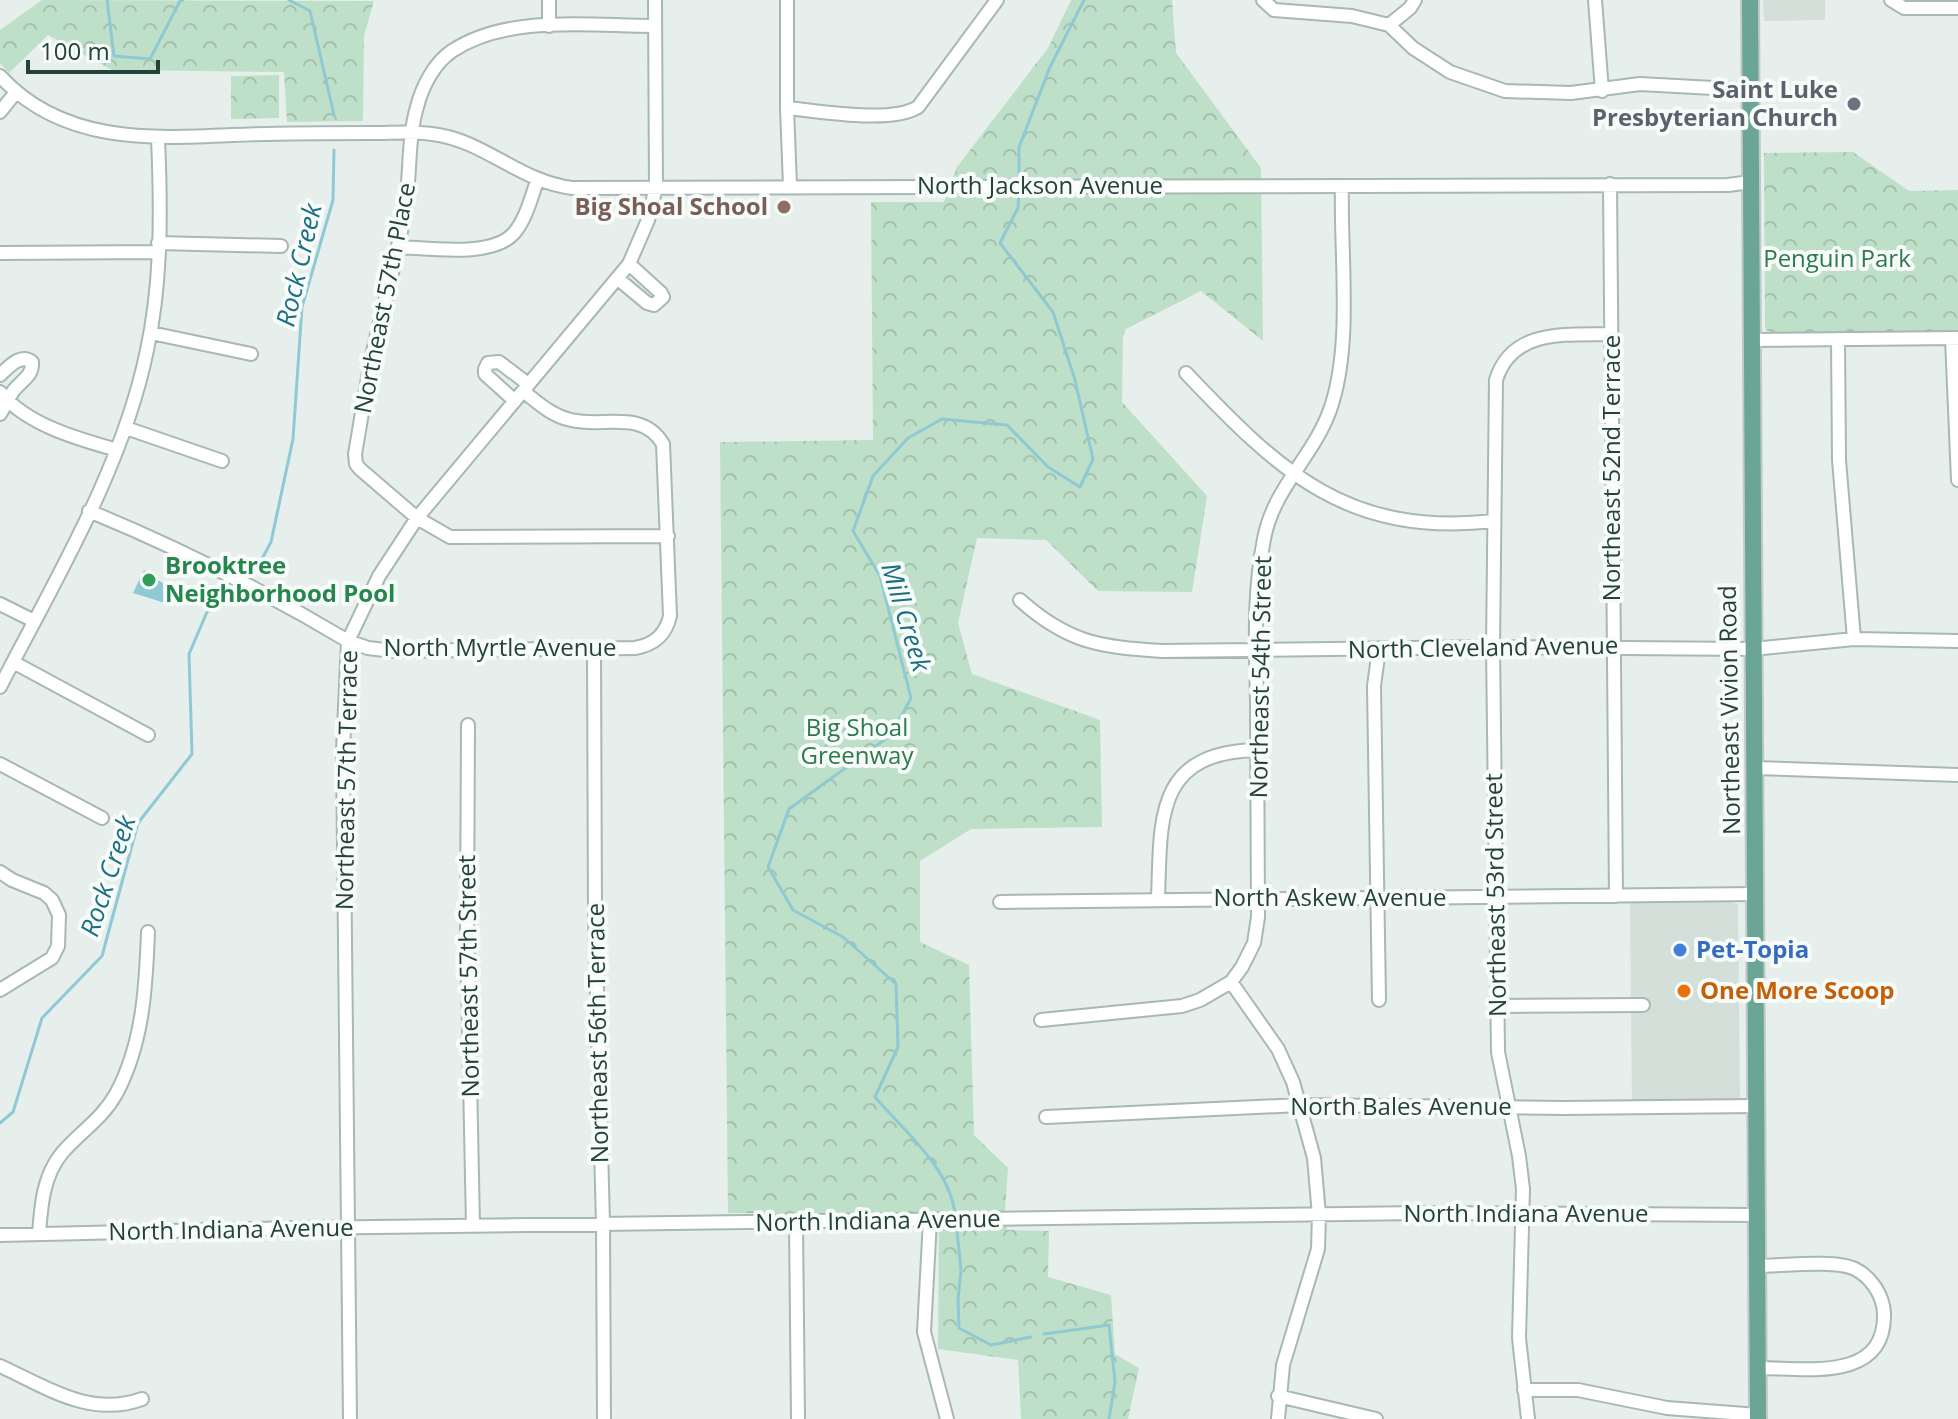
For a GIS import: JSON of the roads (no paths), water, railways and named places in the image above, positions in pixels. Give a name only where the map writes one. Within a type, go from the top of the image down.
[{"type":"main road","name":"Northeast Vivion Road","points":[[1750,0],[1758,1417]]},
{"type":"street","points":[[549,0],[549,26]]},
{"type":"street","name":"Northeast 57th Terrace","points":[[350,1419],[343,750],[348,641],[379,576],[417,518],[629,264],[648,220],[656,187],[655,0]]},
{"type":"street","points":[[787,0],[790,186]]},
{"type":"street","points":[[787,108],[891,116],[913,111],[997,0]]},
{"type":"street","points":[[1263,0],[1274,10],[1352,16],[1389,25],[1431,61],[1450,72],[1505,91],[1602,91],[1640,84],[1749,90]]},
{"type":"street","points":[[1389,25],[1415,0]]},
{"type":"street","points":[[1595,0],[1602,91]]},
{"type":"street","points":[[1891,0],[1904,8],[1958,8]]},
{"type":"street","name":"Northeast 57th Place","points":[[417,518],[356,464],[355,454],[373,352],[398,247],[408,191],[412,132],[421,93],[436,67],[449,53],[495,32],[516,27],[654,26]]},
{"type":"street","name":"North Jackson Avenue","points":[[0,76],[36,106],[71,124],[112,134],[158,138],[412,132],[462,140],[537,181],[572,188],[1728,185],[1750,182]]},
{"type":"street","points":[[0,112],[16,92]]},
{"type":"street","points":[[0,687],[89,511],[126,428],[151,333],[158,247],[158,138]]},
{"type":"street","points":[[398,247],[484,249],[502,243],[519,226],[537,181]]},
{"type":"street","name":"Northeast 52nd Terrace","points":[[1610,184],[1616,896]]},
{"type":"street","name":"Northeast 54th Street","points":[[1231,982],[1254,943],[1258,899],[1256,651],[1257,599],[1264,539],[1274,505],[1318,436],[1332,406],[1337,384],[1342,338],[1342,186]]},
{"type":"street","points":[[0,253],[281,246]]},
{"type":"street","points":[[617,278],[647,303],[654,305],[661,301],[661,293],[629,264]]},
{"type":"street","points":[[151,333],[251,354]]},
{"type":"street","name":"Northeast 53rd Street","points":[[1528,1419],[1518,1309],[1523,1189],[1500,1070],[1497,1006],[1493,647],[1496,380],[1516,349],[1539,337],[1611,334]]},
{"type":"street","points":[[1751,340],[1955,338],[1958,480]]},
{"type":"street","points":[[1838,339],[1839,460],[1854,639]]},
{"type":"street","points":[[0,375],[20,359],[32,362],[29,375],[4,397],[0,414]]},
{"type":"street","points":[[1186,373],[1244,434],[1292,473],[1350,506],[1391,518],[1444,524],[1494,521]]},
{"type":"street","points":[[417,518],[439,533],[455,538],[668,536],[665,449],[651,429],[632,422],[568,419],[549,411],[522,392]]},
{"type":"street","points":[[4,397],[50,427],[117,450]]},
{"type":"street","points":[[126,428],[222,461]]},
{"type":"street","name":"North Myrtle Avenue","points":[[89,511],[231,574],[348,641],[368,648],[393,651],[635,648],[654,641],[666,628],[670,616],[668,536]]},
{"type":"street","name":"North Cleveland Avenue","points":[[1020,600],[1056,629],[1098,644],[1162,651],[1493,647],[1753,649],[1854,639],[1958,641]]},
{"type":"street","points":[[0,604],[34,621]]},
{"type":"street","name":"Northeast 56th Terrace","points":[[594,648],[595,929],[603,1224],[604,1419]]},
{"type":"street","points":[[1379,649],[1374,686],[1379,1000]]},
{"type":"street","points":[[13,662],[148,735]]},
{"type":"street","name":"Northeast 57th Street","points":[[468,725],[467,929],[473,1226]]},
{"type":"street","points":[[1158,899],[1162,816],[1177,783],[1209,757],[1234,750],[1258,750]]},
{"type":"street","points":[[0,764],[102,818]]},
{"type":"street","points":[[1755,768],[1958,775]]},
{"type":"street","points":[[0,872],[44,893],[57,910],[59,919],[58,946],[52,958],[0,990]]},
{"type":"street","name":"North Askew Avenue","points":[[1000,902],[1756,894]]},
{"type":"street","points":[[39,1234],[43,1196],[53,1167],[68,1147],[97,1121],[122,1082],[145,1003],[148,932]]},
{"type":"street","points":[[1041,1020],[1182,1006],[1216,993],[1231,982],[1278,1049],[1300,1105],[1314,1158],[1319,1215],[1318,1249],[1283,1365],[1278,1419]]},
{"type":"street","points":[[1497,1006],[1643,1005]]},
{"type":"street","name":"North Bales Avenue","points":[[1046,1117],[1300,1105],[1509,1108],[1757,1106]]},
{"type":"street","name":"North Indiana Avenue","points":[[0,1235],[1319,1215],[1757,1215]]},
{"type":"street","points":[[930,1220],[924,1332],[947,1419]]},
{"type":"street","points":[[796,1223],[798,1419]]},
{"type":"street","points":[[1757,1266],[1837,1264],[1854,1268],[1868,1278],[1878,1291],[1884,1307],[1879,1340],[1856,1363],[1840,1369],[1758,1368]]},
{"type":"street","points":[[0,1366],[52,1392],[93,1405],[126,1405],[142,1399]]},
{"type":"street","points":[[1524,1390],[1578,1390],[1667,1408],[1758,1417]]},
{"type":"street","points":[[1278,1396],[1376,1419]]},
{"type":"water","name":"Brooktree Neighborhood Pool","points":[[144,570],[171,589],[165,603],[133,593]]},
{"type":"waterway","name":"Rock Creek","points":[[107,0],[114,56],[150,59],[183,0]]},
{"type":"waterway","name":"Rock Creek","points":[[289,0],[310,11],[334,115]]},
{"type":"waterway","name":"Mill Creek","points":[[1019,182],[1019,147],[1050,67],[1084,0]]},
{"type":"waterway","name":"Rock Creek","points":[[254,574],[271,542],[293,439],[302,307],[333,200],[334,150]]},
{"type":"waterway","name":"Mill Creek","points":[[955,1214],[951,1197],[935,1166],[875,1097],[898,1047],[896,984],[843,937],[793,910],[768,867],[789,809],[891,735],[911,698],[880,576],[853,531],[873,476],[908,438],[942,419],[1007,425],[1048,467],[1080,487],[1093,459],[1075,380],[1053,312],[1000,243],[1018,208],[1019,190]]},
{"type":"waterway","name":"Rock Creek","points":[[0,1123],[13,1112],[42,1018],[102,956],[138,823],[192,754],[189,654],[207,612],[239,596]]},
{"type":"waterway","name":"Mill Creek","points":[[956,1222],[961,1270],[959,1328],[991,1345],[1031,1337]]},
{"type":"waterway","name":"Mill Creek","points":[[1044,1334],[1109,1325],[1115,1382],[1109,1419]]},
{"type":"place","name":"Saint Luke Presbyterian Church","points":[[1854,104]]},
{"type":"place","name":"Big Shoal School","points":[[784,207]]},
{"type":"place","name":"Brooktree Neighborhood Pool","points":[[149,580]]},
{"type":"place","name":"Pet-Topia","points":[[1680,950]]},
{"type":"place","name":"One More Scoop","points":[[1684,991]]},
{"type":"park label","name":"Penguin Park","points":[[1837,259]]},
{"type":"park label","name":"Big Shoal Greenway","points":[[857,742]]}]
